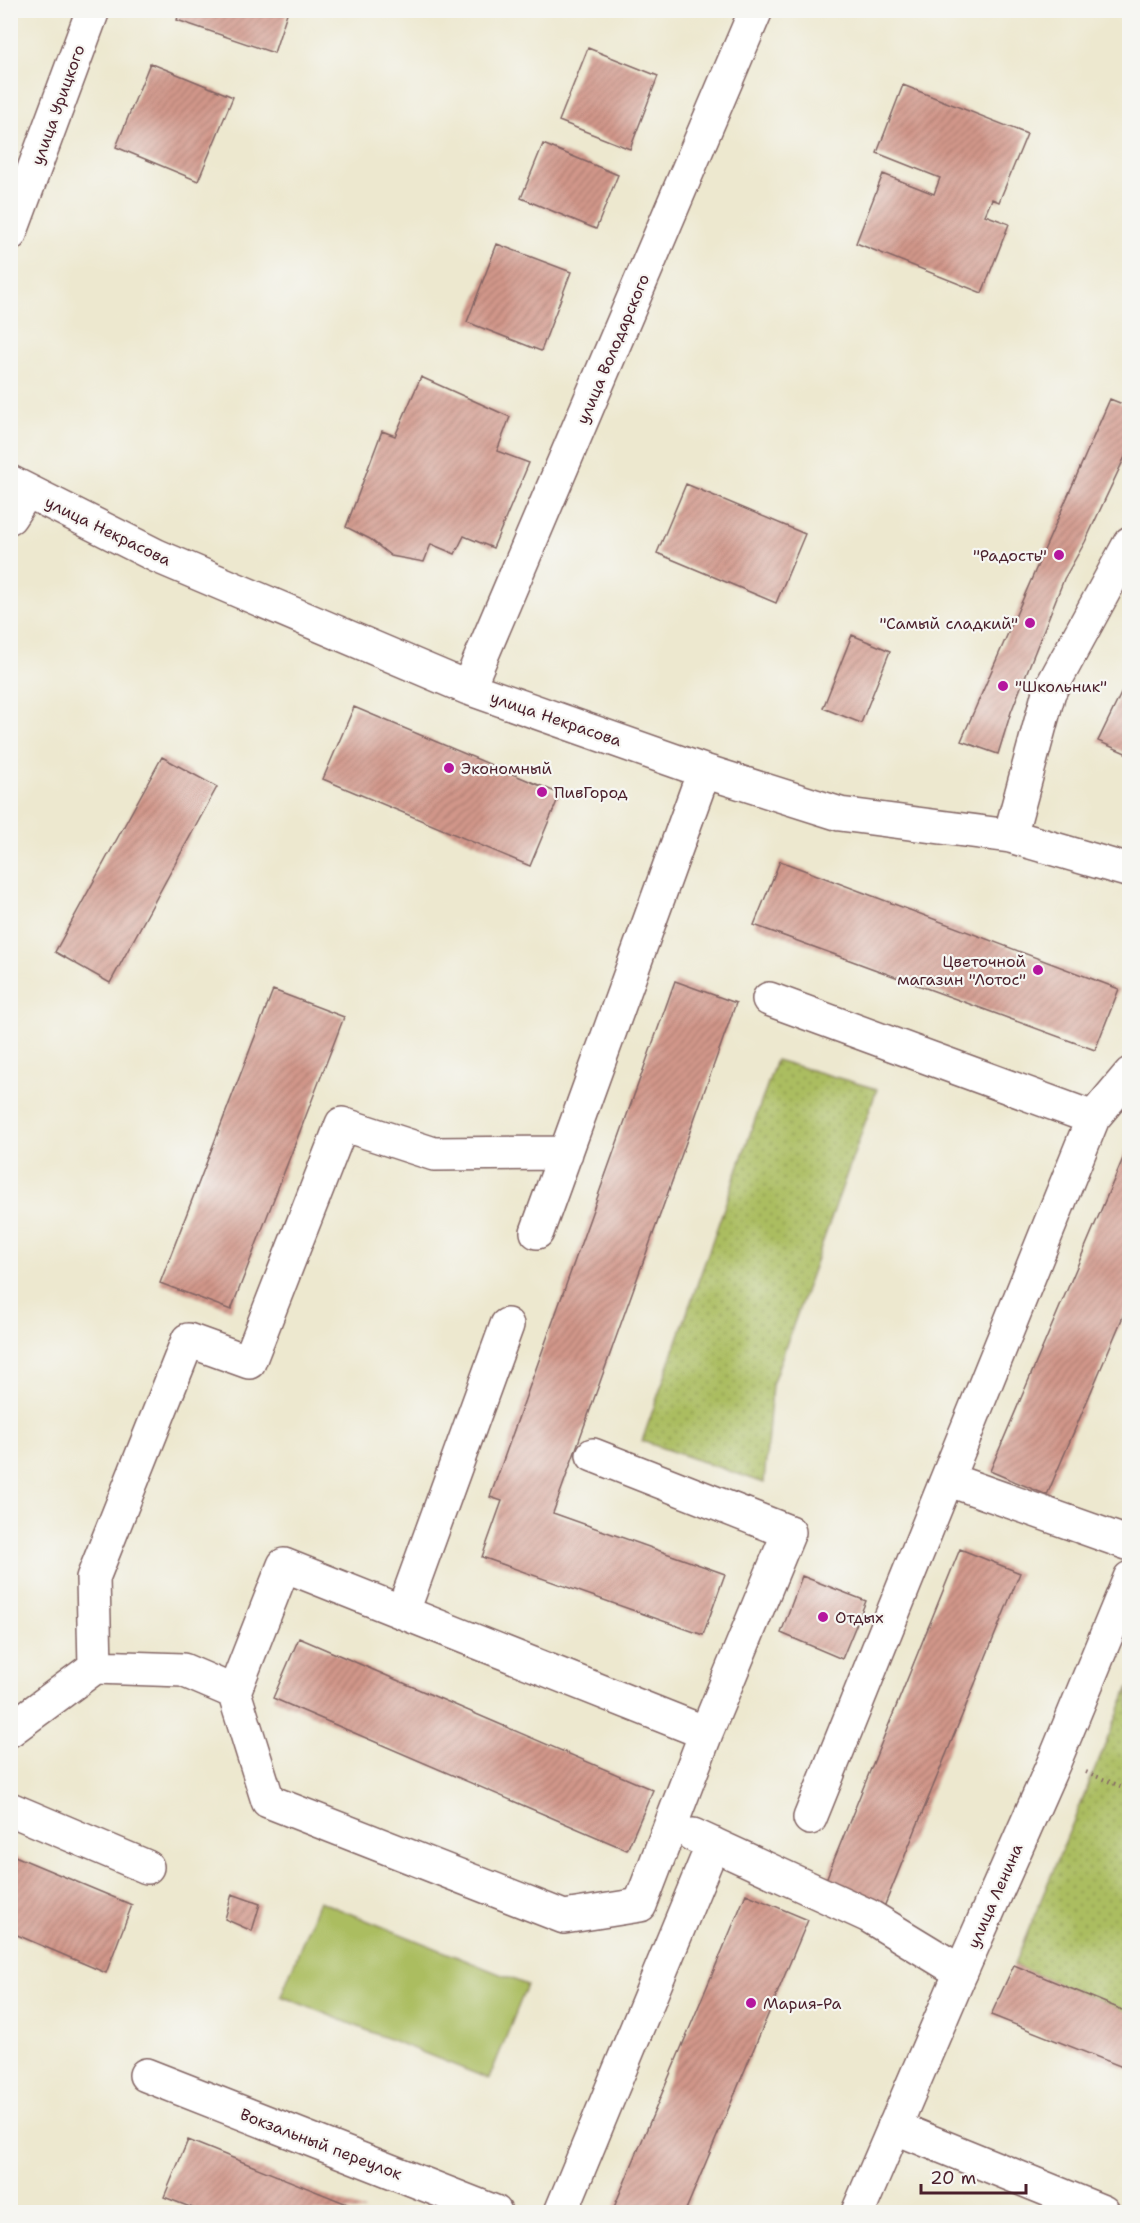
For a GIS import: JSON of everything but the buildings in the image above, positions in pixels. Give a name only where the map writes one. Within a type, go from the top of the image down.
[{"type":"street","name":"улица Урицкого","points":[[10,234],[93,10]]},
{"type":"street","name":"улица Володарского","points":[[468,688],[756,10]]},
{"type":"street","name":"улица Некрасова","points":[[16,496],[468,688],[704,771],[840,814],[1010,836],[1130,871]]},
{"type":"street","points":[[1010,836],[1048,692],[1130,543]]},
{"type":"street","points":[[537,1232],[704,771]]},
{"type":"street","points":[[769,999],[1093,1118]]},
{"type":"street","points":[[810,1818],[1093,1118],[1130,1074]]},
{"type":"street","points":[[95,1667],[93,1578],[188,1340],[249,1362],[342,1124],[434,1154],[566,1153]]},
{"type":"street","points":[[403,1611],[507,1325]]},
{"type":"street","points":[[593,1455],[789,1532],[706,1733],[640,1905],[564,1917],[268,1801],[234,1692],[284,1565],[706,1733]]},
{"type":"street","points":[[947,1479],[1130,1544]]},
{"type":"street","name":"улица Ленина","points":[[858,2212],[1055,1760],[1130,1578]]},
{"type":"street","points":[[10,1730],[95,1667],[183,1670],[234,1692]]},
{"type":"street","points":[[10,1809],[147,1867]]},
{"type":"street","points":[[671,1825],[869,1916],[961,1972]]},
{"type":"street","points":[[561,2212],[713,1844]]},
{"type":"street","name":"Вокзальный переулок","points":[[146,2075],[495,2212]]},
{"type":"street","points":[[894,2127],[1103,2212]]},
{"type":"path","points":[[1055,1760],[1130,1790]]},
{"type":"green space","points":[[776,1060],[877,1089],[772,1385],[764,1483],[642,1441]]},
{"type":"green space","points":[[1129,1687],[1129,2013],[1014,1965]]},
{"type":"green space","points":[[319,1901],[527,1985],[489,2079],[281,1996]]},
{"type":"place","name":"\"Радость\"","points":[[1059,555]]},
{"type":"place","name":"\"Самый сладкий\"","points":[[1030,623]]},
{"type":"place","name":"\"Школьник\"","points":[[1003,686]]},
{"type":"place","name":"Экономный","points":[[449,768]]},
{"type":"place","name":"ПивГород","points":[[542,792]]},
{"type":"place","name":"Цветочной магазин \"Лотос\"","points":[[1038,970]]},
{"type":"place","name":"Отдых","points":[[823,1617]]},
{"type":"place","name":"Мария-Ра","points":[[751,2003]]}]
